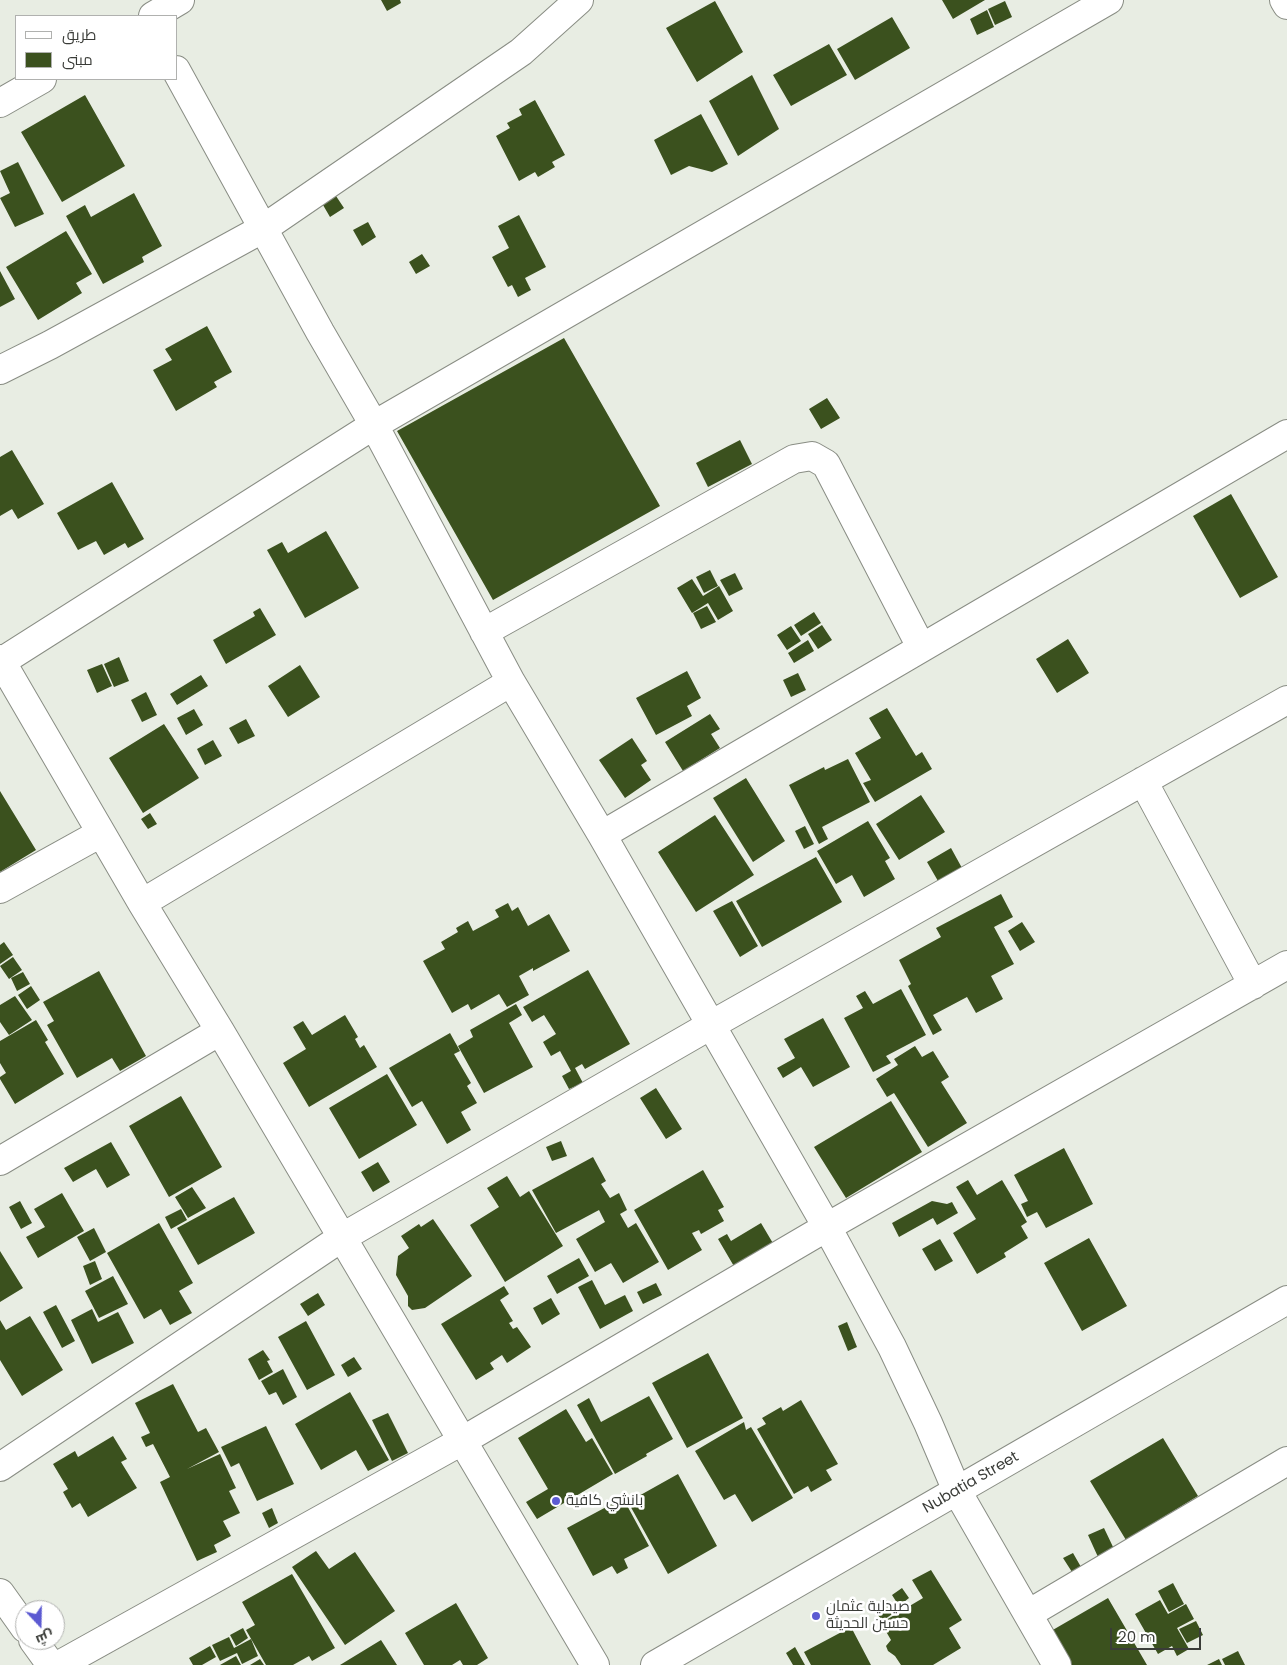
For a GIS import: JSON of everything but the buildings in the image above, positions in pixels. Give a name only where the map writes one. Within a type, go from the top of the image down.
[{"type":"street","points":[[137,0],[145,15]]},
{"type":"street","points":[[155,15],[180,0]]},
{"type":"street","points":[[0,370],[59,340],[264,228],[521,52],[579,0]]},
{"type":"street","points":[[595,1665],[220,1031],[142,903],[1,660],[374,425],[1109,0]]},
{"type":"street","points":[[1284,0],[1287,5]]},
{"type":"street","points":[[178,74],[320,332],[374,425],[511,682],[602,835],[827,1227],[892,1347],[928,1423],[957,1491],[1057,1665]]},
{"type":"street","points":[[0,103],[40,80]]},
{"type":"street","points":[[602,835],[1287,434]]},
{"type":"street","points":[[484,632],[794,459],[812,456],[826,464],[921,647]]},
{"type":"street","points":[[142,903],[511,682]]},
{"type":"street","points":[[0,1467],[341,1238],[711,1025],[1287,700]]},
{"type":"street","points":[[1143,781],[1253,985]]},
{"type":"street","points":[[0,889],[101,833]]},
{"type":"street","points":[[60,1665],[462,1441],[827,1227],[1287,965]]},
{"type":"street","points":[[0,1162],[220,1031]]},
{"type":"street","name":"Nubatia Street","points":[[655,1665],[1287,1300]]},
{"type":"street","points":[[1028,1614],[1287,1461]]},
{"type":"street","points":[[0,1593],[15,1614]]},
{"type":"street","points":[[40,1650],[50,1665]]},
{"type":"place","name":"بانشي كافية","points":[[556,1501]]},
{"type":"place","name":"صيدلية عثمان حسين الحديثة","points":[[816,1616]]}]
